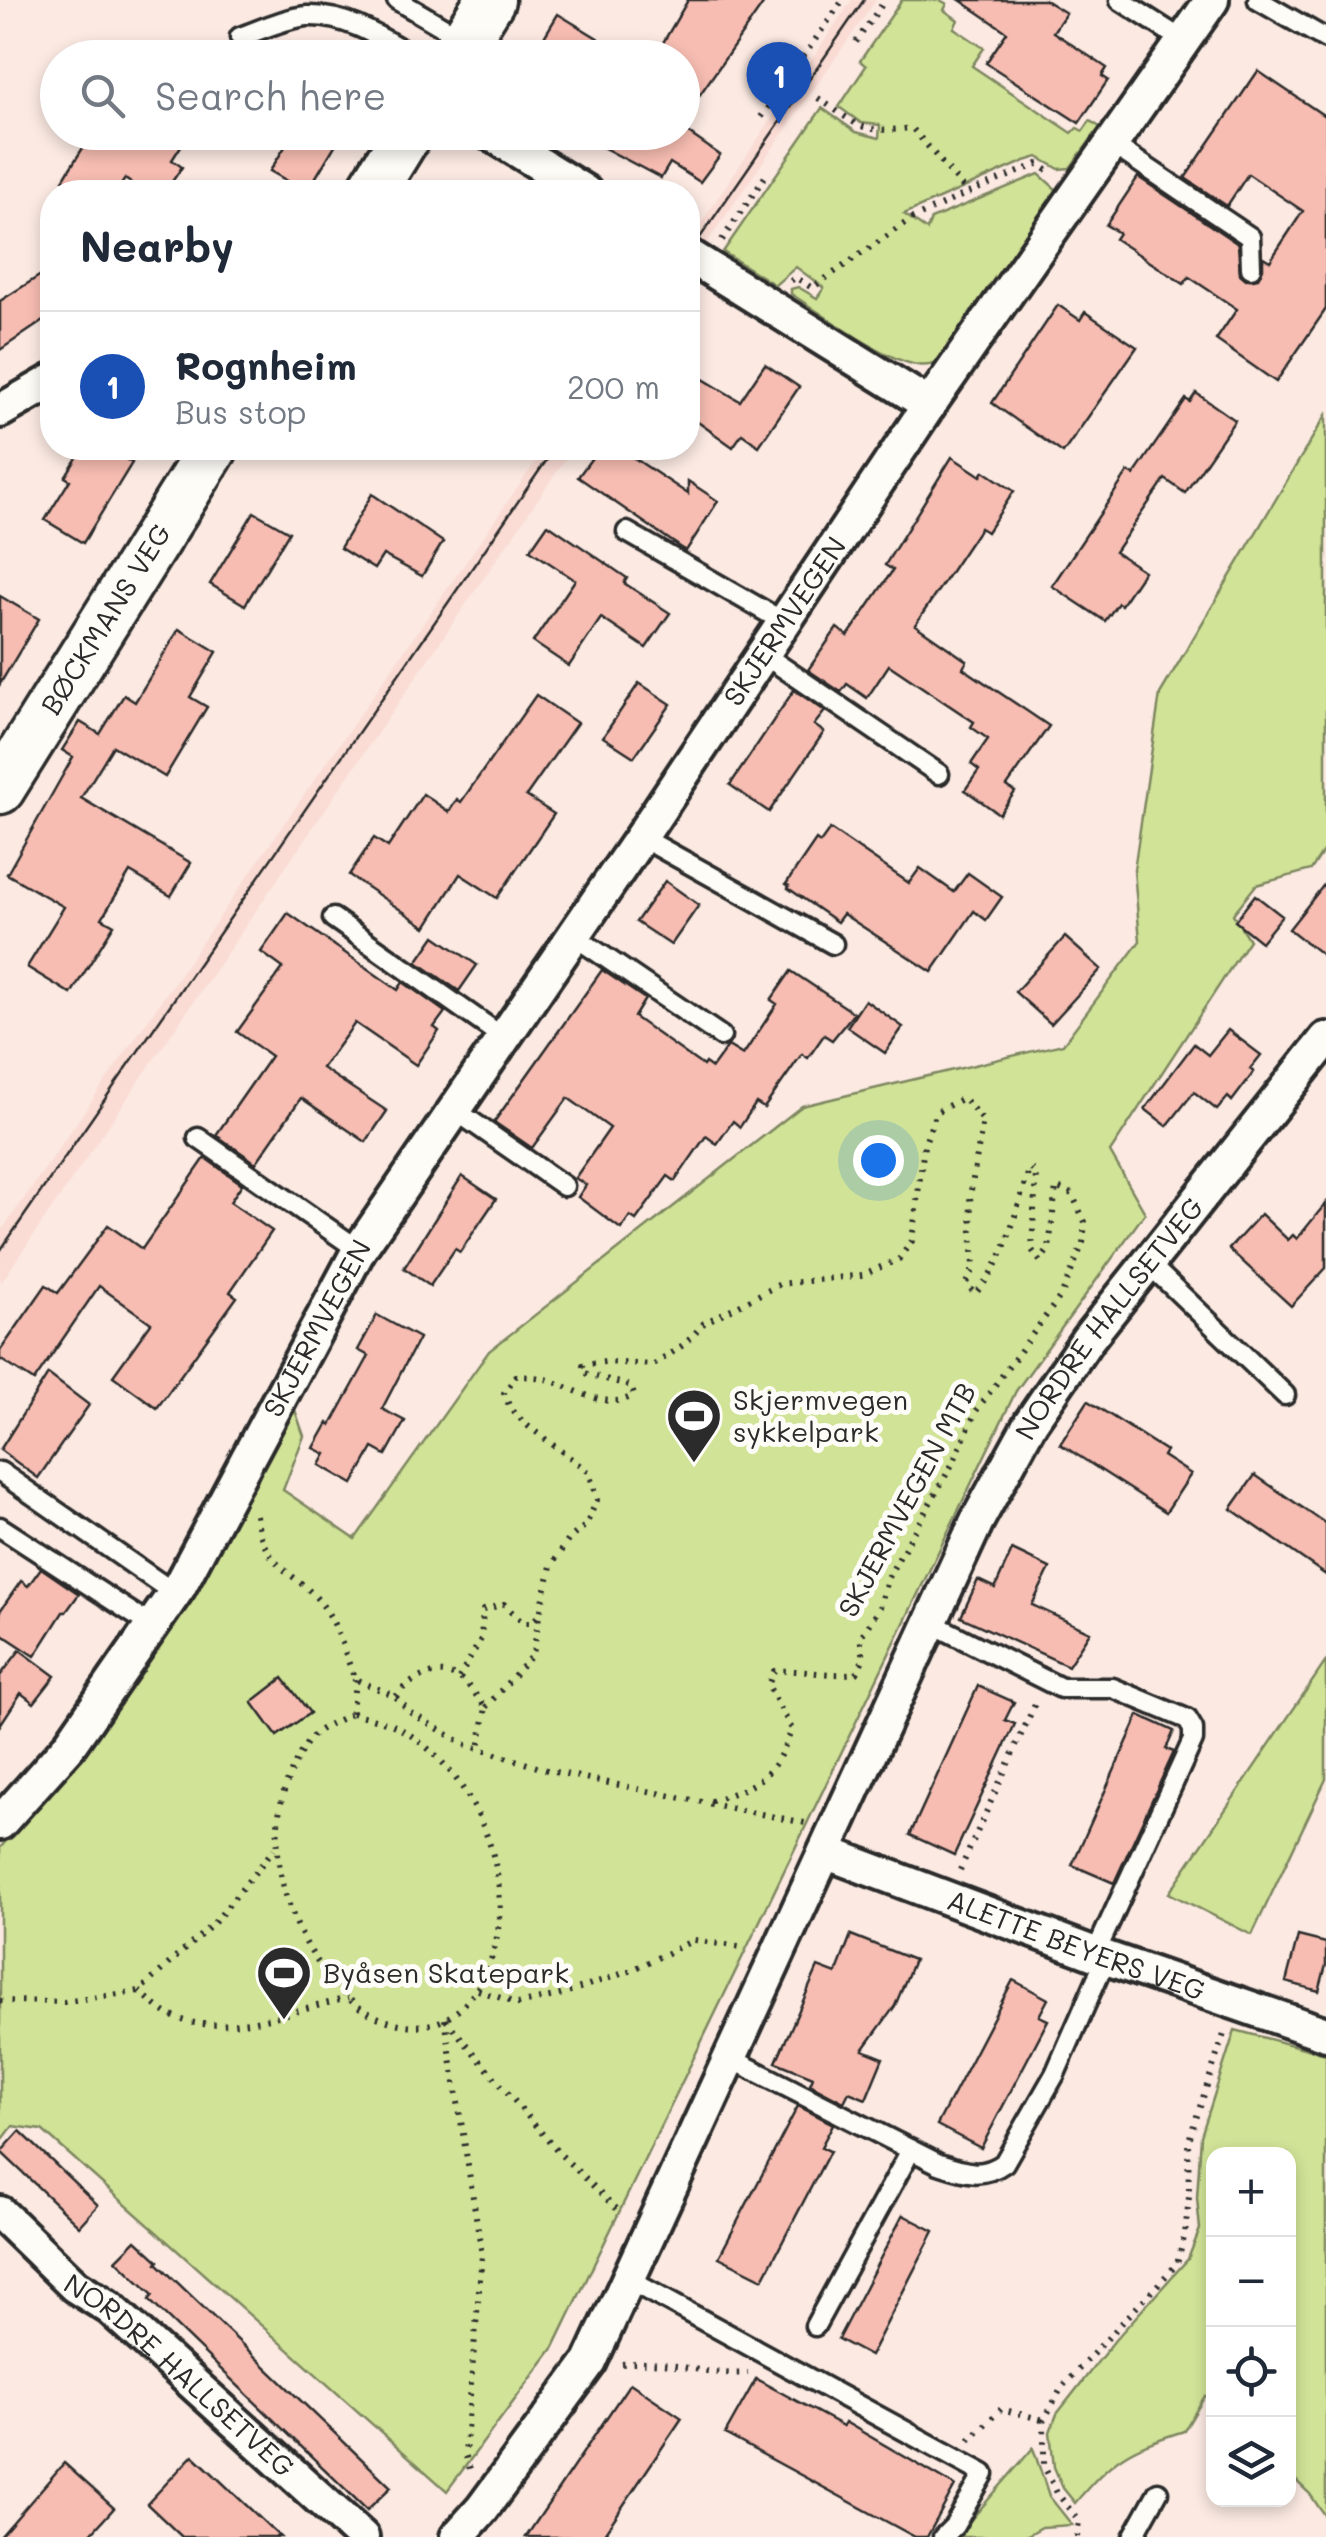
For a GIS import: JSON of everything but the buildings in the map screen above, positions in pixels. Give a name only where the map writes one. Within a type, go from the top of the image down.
[{"type":"main road","points":[[466,40],[490,0]]},
{"type":"main road","points":[[378,180],[397,150]]},
{"type":"main road","name":"BØCKMANS VEG","points":[[0,789],[206,460]]},
{"type":"street","name":"SKJERMVEGEN","points":[[0,1823],[68,1747],[174,1593],[245,1468],[359,1250],[930,404],[1212,0]]},
{"type":"street","points":[[517,150],[566,180]]},
{"type":"street","points":[[700,263],[930,404]]},
{"type":"street","points":[[0,411],[40,388]]},
{"type":"street","name":"NORDRE HALLSETVEG","points":[[457,2537],[590,2362],[978,1521],[1031,1422],[1087,1340],[1326,1040]]},
{"type":"street","name":"ALETTE BEYERS VEG","points":[[830,1841],[947,1898],[1326,2034]]},
{"type":"street","name":"NORDRE HALLSETVEG","points":[[0,2213],[74,2286],[110,2308],[362,2537]]},
{"type":"lane","points":[[397,0],[448,40]]},
{"type":"lane","points":[[1120,0],[1184,41]]},
{"type":"lane","points":[[1258,0],[1326,39]]},
{"type":"lane","points":[[240,37],[304,16],[363,28],[384,40]]},
{"type":"lane","points":[[1112,144],[1250,236],[1251,268]]},
{"type":"lane","points":[[627,532],[784,622]]},
{"type":"lane","points":[[763,654],[939,774]]},
{"type":"lane","points":[[641,837],[833,944]]},
{"type":"lane","points":[[334,918],[504,1038]]},
{"type":"lane","points":[[574,936],[721,1036]]},
{"type":"lane","points":[[454,1110],[564,1186]]},
{"type":"lane","points":[[198,1138],[359,1250]]},
{"type":"lane","points":[[1149,1264],[1285,1394]]},
{"type":"lane","points":[[0,1472],[174,1593]]},
{"type":"lane","points":[[0,1527],[152,1626]]},
{"type":"lane","points":[[730,2058],[911,2150],[968,2174],[992,2172],[1004,2163],[1055,2074],[1193,1740],[1193,1729],[1187,1719],[1113,1688],[1061,1688],[931,1624]]},
{"type":"lane","points":[[815,2326],[911,2150]]},
{"type":"lane","points":[[629,2280],[984,2474],[954,2526],[943,2537]]},
{"type":"lane","points":[[1133,2537],[1158,2492]]},
{"type":"path","points":[[761,117],[842,0]]},
{"type":"path","points":[[856,42],[886,0]]},
{"type":"path","points":[[818,98],[863,128],[876,132],[912,128],[968,193]]},
{"type":"path","points":[[788,284],[795,278],[812,288],[912,220],[1038,164],[1067,183]]},
{"type":"path","points":[[700,256],[766,175]]},
{"type":"path","name":"SKJERMVEGEN MTB","points":[[540,1614],[550,1566],[569,1539],[586,1525],[596,1500],[589,1472],[511,1410],[504,1394],[516,1376],[545,1378],[609,1401],[626,1400],[634,1395],[631,1386],[584,1373],[583,1364],[654,1366],[686,1343],[704,1323],[780,1284],[864,1275],[899,1259],[912,1241],[924,1146],[936,1112],[962,1098],[982,1120],[970,1196],[974,1268],[966,1283],[975,1294],[994,1273],[1010,1238],[1030,1168],[1036,1172],[1032,1250],[1040,1261],[1048,1249],[1056,1186],[1072,1194],[1085,1222],[1083,1243],[1062,1294],[976,1411],[954,1461],[887,1578],[880,1607],[860,1638],[864,1657],[857,1673],[828,1677],[794,1669],[774,1670],[768,1685],[792,1729],[780,1760],[762,1779],[706,1803]]},
{"type":"path","points":[[245,1468],[258,1530],[272,1563],[303,1582],[329,1614],[354,1679],[352,1713]]},
{"type":"path","points":[[459,1678],[482,1638],[483,1610],[504,1604],[523,1623],[531,1623],[540,1614]]},
{"type":"path","points":[[479,1749],[486,1707],[532,1654],[540,1614]]},
{"type":"path","points":[[394,1696],[412,1679],[441,1672],[459,1678],[486,1707]]},
{"type":"path","points":[[354,1679],[394,1696],[411,1713],[464,1744],[550,1771],[706,1803],[830,1841]]},
{"type":"path","points":[[947,1898],[1046,1680]]},
{"type":"path","points":[[352,1713],[394,1725],[426,1746],[460,1784],[490,1839],[501,1910],[493,1953],[478,1990],[445,2020],[410,2026],[378,2018],[348,1998],[310,1949],[288,1902],[275,1848],[280,1797],[298,1757],[318,1732],[352,1713]]},
{"type":"path","points":[[0,2001],[64,2002],[139,1990],[214,1923],[275,1848]]},
{"type":"path","points":[[478,1990],[518,2004],[559,1996],[630,1971],[694,1940],[777,1954]]},
{"type":"path","points":[[139,1990],[168,2015],[207,2026],[248,2022],[348,1998]]},
{"type":"path","points":[[1077,2537],[1080,2521],[1056,2492],[1044,2466],[1044,2420],[1062,2388],[1177,2264],[1189,2197],[1188,2143],[1234,2003]]},
{"type":"path","points":[[445,2020],[558,2151],[648,2240]]},
{"type":"path","points":[[445,2020],[482,2255],[465,2454],[482,2509]]},
{"type":"path","points":[[590,2362],[668,2362],[736,2374],[753,2372],[776,2360]]},
{"type":"path","points":[[952,2457],[1001,2408],[1044,2420]]},
{"type":"shaded area","points":[[852,0],[876,0],[700,255],[700,224]]},
{"type":"shaded area","points":[[537,460],[565,460],[0,1284],[0,1233]]},
{"type":"green space","points":[[902,0],[940,0],[947,4],[944,10],[958,20],[954,28],[984,48],[972,66],[1072,133],[1077,128],[1083,131],[1090,121],[1100,127],[1070,168],[1059,169],[1038,157],[904,214],[927,230],[931,219],[1039,174],[1058,191],[947,357],[925,366],[887,354],[791,294],[791,289],[798,287],[817,298],[824,288],[796,267],[775,285],[723,252],[822,108],[856,132],[879,138],[880,125],[861,123],[839,107],[866,66],[860,61]]},
{"type":"green space","points":[[1326,415],[1326,847],[1311,870],[1256,885],[1233,914],[1249,940],[1110,1152],[1145,1213],[1016,1391],[554,2347],[447,2491],[42,2130],[13,2126],[0,2143],[0,1848],[80,1756],[295,1410],[304,1436],[283,1490],[355,1539],[489,1351],[802,1106],[1063,1044],[1140,941],[1134,870],[1160,694]]},
{"type":"green space","points":[[1326,1661],[1326,1779],[1252,1935],[1169,1893]]},
{"type":"green space","points":[[1235,2030],[1326,2054],[1326,2518],[1296,2481],[1296,2147],[1206,2147],[1206,2396],[1184,2431],[1123,2456],[1075,2503],[1054,2467],[1050,2432],[1057,2414],[1115,2340],[1188,2259],[1200,2229],[1197,2198],[1201,2136]]},
{"type":"green space","points":[[1033,2448],[1049,2496],[1072,2525],[1042,2527],[1024,2537],[956,2537]]},
{"type":"tram line","points":[[700,238],[864,0]]},
{"type":"tram line","points":[[0,1251],[547,460]]},
{"type":"place","name":"Rognheim","points":[[779,124]]},
{"type":"place","name":"Skjermvegen sykkelpark","points":[[694,1465]]},
{"type":"place","name":"Byåsen Skatepark","points":[[284,2022]]}]
